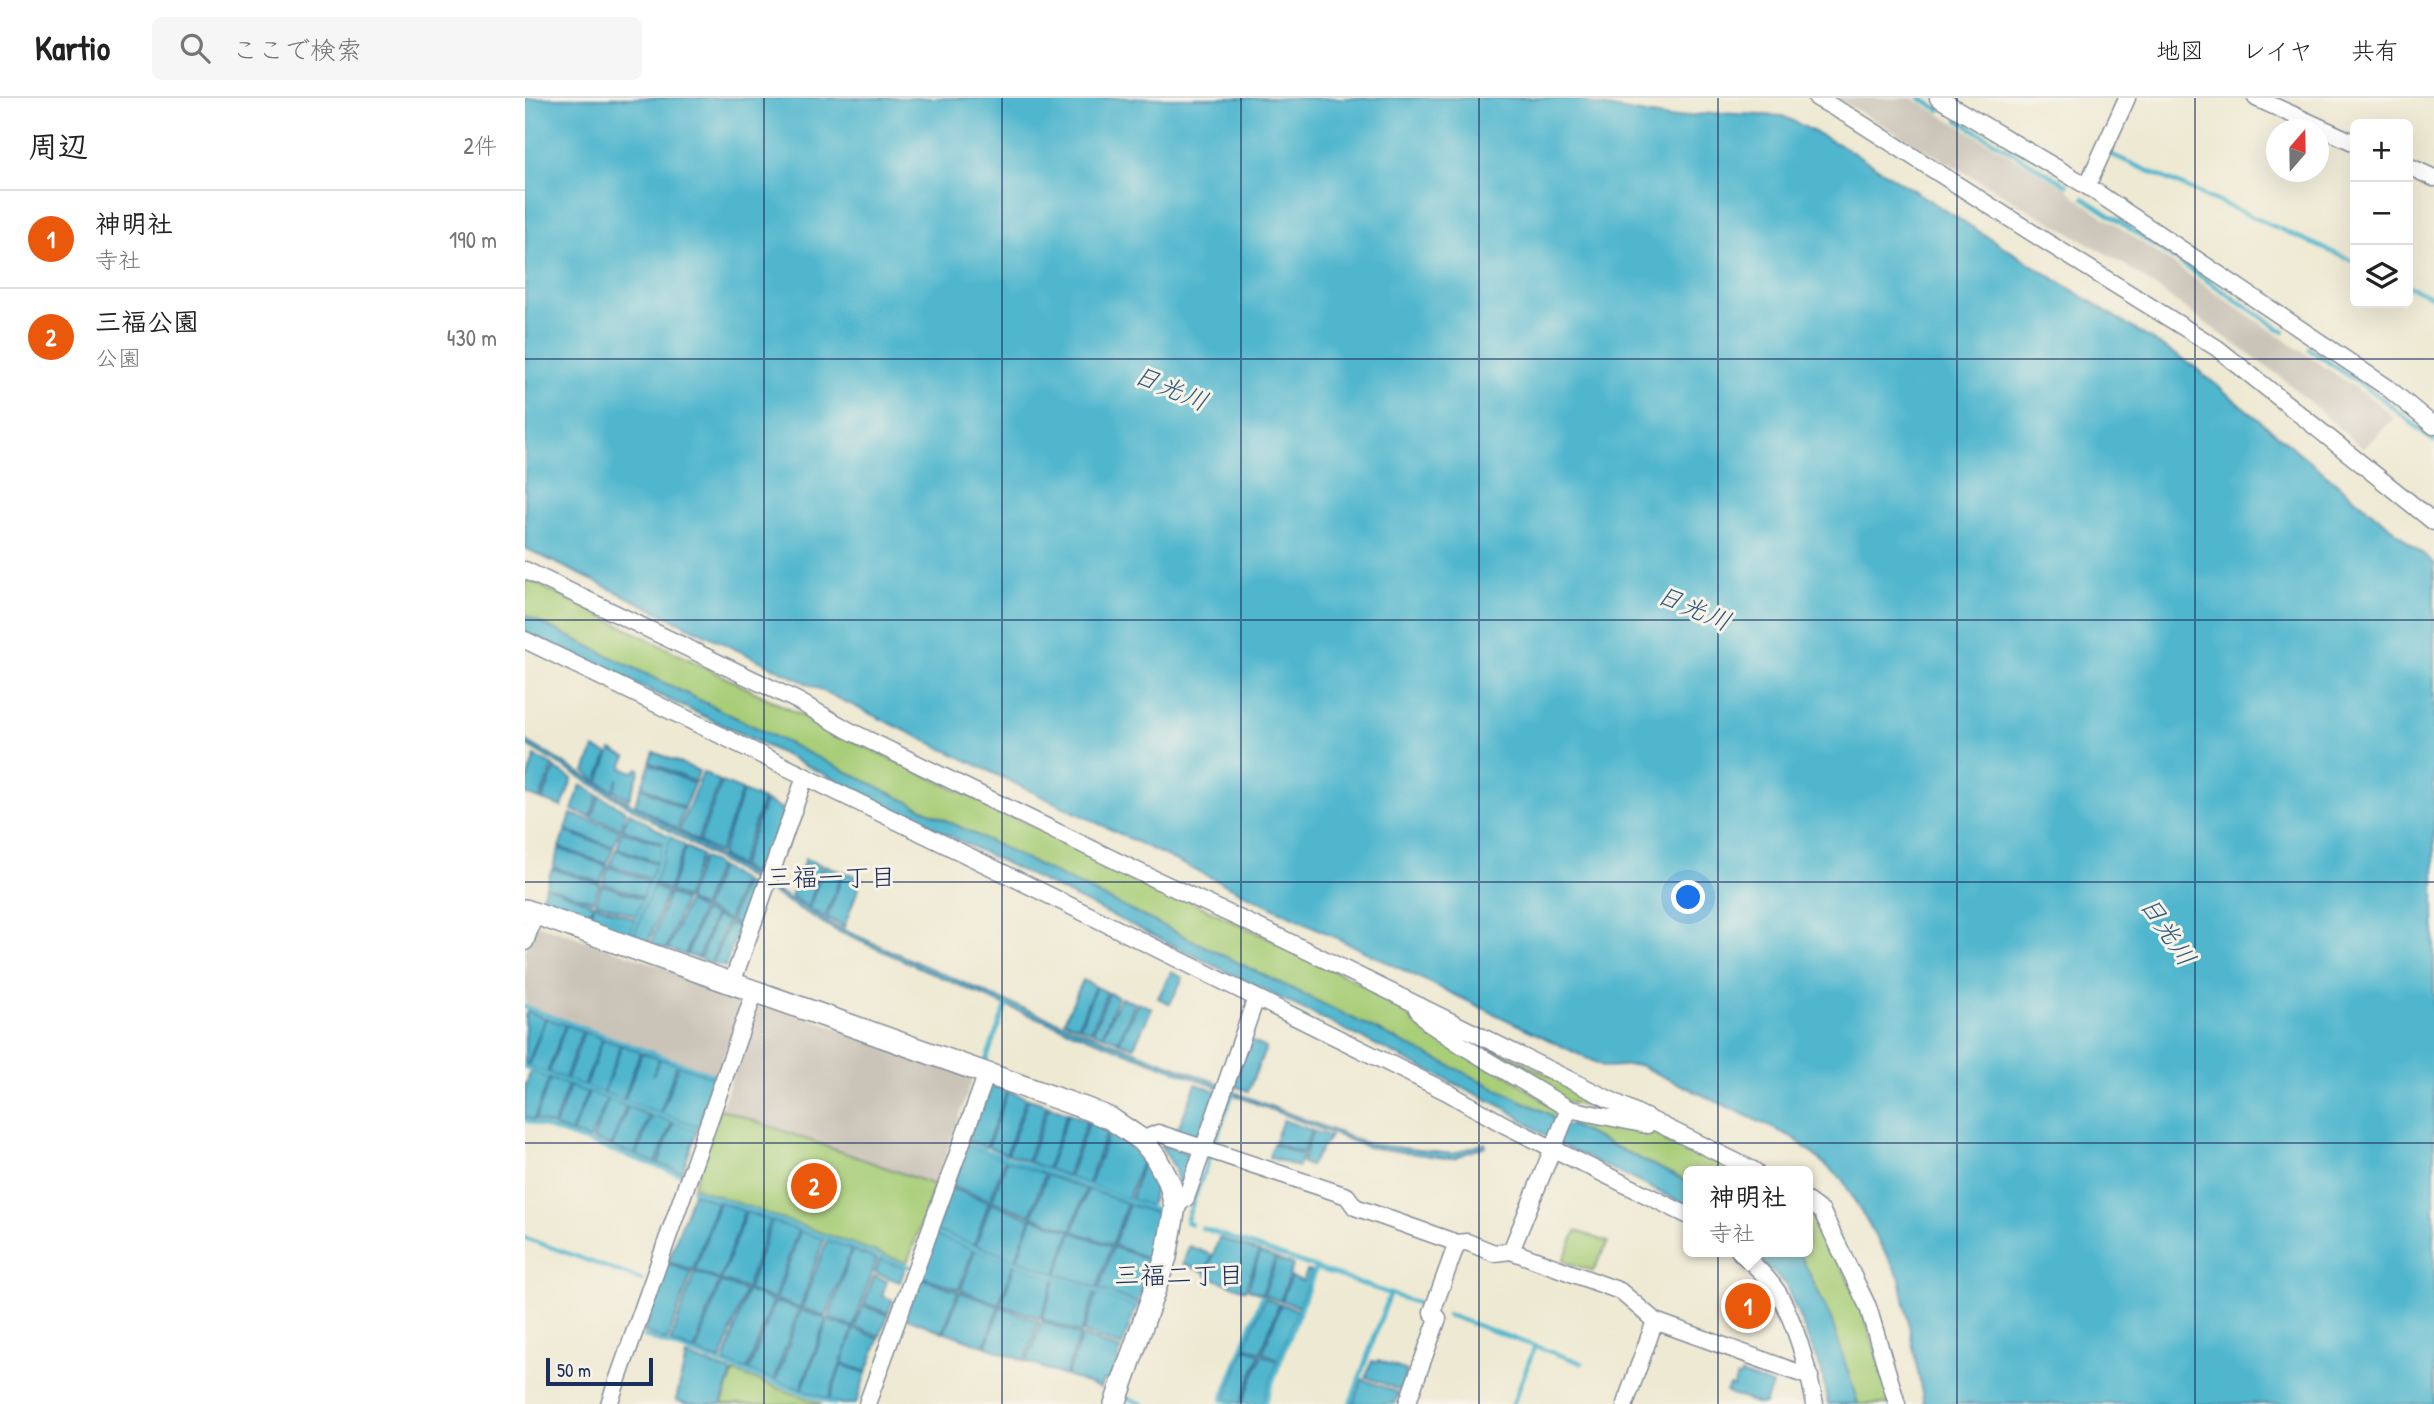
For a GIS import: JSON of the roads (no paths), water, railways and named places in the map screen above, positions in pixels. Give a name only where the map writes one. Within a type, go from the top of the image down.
[{"type":"street","points":[[1817,98],[2217,348],[2434,522]]},
{"type":"street","points":[[1938,98],[2087,186],[2388,388],[2434,426]]},
{"type":"street","points":[[2087,186],[2127,98]]},
{"type":"street","points":[[2256,98],[2350,140]]},
{"type":"street","points":[[2413,168],[2434,178]]},
{"type":"street","points":[[525,570],[799,701],[848,730],[1112,859],[1275,934],[1745,1166]]},
{"type":"street","points":[[525,640],[1447,1092],[1683,1213]]},
{"type":"street","points":[[732,983],[805,778]]},
{"type":"street","points":[[525,942],[530,912],[1111,1119],[1142,1140],[1155,1156],[1170,1184],[1175,1207],[1166,1257],[1115,1404]]},
{"type":"street","points":[[608,1404],[755,991]]},
{"type":"street","points":[[1175,1207],[1186,1198],[1256,998]]},
{"type":"street","points":[[1411,1002],[1430,1024],[1567,1114],[1669,1129]]},
{"type":"street","points":[[867,1404],[987,1073]]},
{"type":"street","points":[[1511,1251],[1567,1114]]},
{"type":"street","points":[[1142,1140],[1158,1133],[1347,1196],[1355,1207],[1457,1243],[1467,1242],[1494,1254],[1511,1251],[1620,1291],[1654,1321],[1809,1377]]},
{"type":"street","points":[[1813,1205],[1822,1212],[1868,1307],[1897,1404]]},
{"type":"street","points":[[1406,1404],[1438,1318],[1431,1312],[1457,1243]]},
{"type":"street","points":[[1745,1257],[1765,1275],[1780,1296],[1809,1377],[1815,1404]]},
{"type":"street","points":[[1625,1404],[1654,1321]]},
{"type":"water","name":"日光川","points":[[525,98],[1573,98],[1595,105],[1669,118],[1715,113],[1783,116],[1846,148],[2192,365],[2434,563],[2434,1404],[1924,1404],[1900,1278],[1842,1179],[1794,1138],[1639,1065],[1605,1067],[525,548]]},
{"type":"water","points":[[525,615],[1551,1115],[1557,1127],[1570,1125],[1683,1180],[1683,1204],[1551,1140],[1509,1110],[744,735],[525,632]]},
{"type":"water","points":[[525,740],[837,927],[1002,1000],[1223,1085],[1222,1089],[1006,1006],[835,930],[525,744]]},
{"type":"water","points":[[594,748],[608,754],[597,781],[585,772]]},
{"type":"water","points":[[611,750],[626,757],[622,768],[634,772],[638,768],[640,770],[629,799],[614,790],[618,779],[613,790],[599,782]]},
{"type":"water","points":[[654,752],[699,771],[695,782],[650,762]]},
{"type":"water","points":[[535,756],[553,766],[540,799],[525,794],[525,785]]},
{"type":"water","points":[[650,764],[694,784],[684,808],[642,785]]},
{"type":"water","points":[[555,768],[572,779],[562,807],[542,800]]},
{"type":"water","points":[[703,772],[720,781],[697,841],[679,830]]},
{"type":"water","points":[[722,782],[742,790],[719,853],[699,842]]},
{"type":"water","points":[[581,785],[598,795],[590,817],[572,810]]},
{"type":"water","points":[[641,787],[684,810],[677,829],[635,804]]},
{"type":"water","points":[[743,791],[763,800],[739,866],[721,855]]},
{"type":"water","points":[[600,796],[626,811],[621,828],[592,818]]},
{"type":"water","points":[[765,801],[785,810],[760,878],[741,867]]},
{"type":"water","points":[[629,812],[668,836],[665,844],[623,829]]},
{"type":"water","points":[[571,814],[620,830],[613,847],[566,830]]},
{"type":"water","points":[[622,831],[664,845],[657,862],[617,848]]},
{"type":"water","points":[[565,832],[613,848],[607,864],[559,847]]},
{"type":"water","points":[[671,837],[685,846],[668,890],[654,884]]},
{"type":"water","points":[[686,847],[701,855],[685,899],[670,891]]},
{"type":"water","points":[[559,849],[607,866],[600,882],[553,867]]},
{"type":"water","points":[[616,849],[656,864],[650,879],[610,865]]},
{"type":"water","points":[[703,857],[718,866],[702,908],[687,900]]},
{"type":"water","points":[[805,859],[822,865],[816,882],[799,876]]},
{"type":"water","points":[[825,865],[842,872],[825,917],[809,908]]},
{"type":"water","points":[[609,867],[649,881],[643,897],[603,883]]},
{"type":"water","points":[[720,867],[742,881],[728,920],[704,909]]},
{"type":"water","points":[[552,869],[600,884],[593,901],[548,887],[593,904],[585,923],[568,916],[570,908],[562,905],[559,912],[539,905]]},
{"type":"water","points":[[844,872],[862,878],[844,927],[827,918]]},
{"type":"water","points":[[798,877],[816,884],[808,907],[791,896]]},
{"type":"water","points":[[744,882],[754,888],[740,926],[730,921]]},
{"type":"water","points":[[602,885],[643,899],[636,916],[596,902]]},
{"type":"water","points":[[653,886],[667,892],[648,943],[633,938]]},
{"type":"water","points":[[669,893],[684,901],[666,949],[651,944]]},
{"type":"water","points":[[687,902],[701,910],[685,955],[668,949]]},
{"type":"water","points":[[595,904],[635,919],[628,938],[587,923]]},
{"type":"water","points":[[703,911],[714,916],[698,958],[687,955]]},
{"type":"water","points":[[716,916],[727,921],[711,963],[700,959]]},
{"type":"water","points":[[729,923],[739,928],[725,967],[713,963]]},
{"type":"water","points":[[1171,972],[1183,978],[1170,1004],[1158,998]]},
{"type":"water","points":[[1083,980],[1095,986],[1078,1026],[1064,1021]]},
{"type":"water","points":[[1096,987],[1107,992],[1091,1031],[1080,1027]]},
{"type":"water","points":[[1109,993],[1118,997],[1102,1035],[1093,1032]]},
{"type":"water","points":[[1121,998],[1135,1003],[1118,1041],[1103,1035]]},
{"type":"water","points":[[1138,1003],[1152,1008],[1134,1047],[1119,1042]]},
{"type":"water","points":[[527,1011],[545,1018],[527,1066],[525,1017]]},
{"type":"water","points":[[546,1018],[565,1025],[547,1073],[528,1066]]},
{"type":"water","points":[[566,1025],[582,1031],[565,1079],[549,1073]]},
{"type":"water","points":[[584,1032],[602,1038],[584,1086],[567,1080]]},
{"type":"water","points":[[603,1039],[621,1045],[603,1093],[586,1087]]},
{"type":"water","points":[[1249,1040],[1266,1048],[1248,1091],[1234,1086]]},
{"type":"water","points":[[622,1045],[640,1052],[623,1100],[604,1093]]},
{"type":"water","points":[[642,1053],[659,1058],[653,1075],[660,1059],[677,1064],[660,1113],[624,1101]]},
{"type":"water","points":[[679,1065],[715,1078],[698,1126],[661,1114]]},
{"type":"water","points":[[531,1071],[549,1078],[534,1120],[525,1117],[525,1087]]},
{"type":"water","points":[[550,1079],[568,1085],[553,1126],[535,1120]]},
{"type":"water","points":[[988,1084],[1007,1091],[986,1147],[967,1140]]},
{"type":"water","points":[[1196,1084],[1219,1092],[1203,1135],[1198,1138],[1177,1131]]},
{"type":"water","points":[[570,1086],[587,1092],[571,1133],[555,1127]]},
{"type":"water","points":[[1008,1091],[1026,1098],[1006,1154],[988,1147]]},
{"type":"water","points":[[589,1092],[607,1099],[590,1140],[572,1133]]},
{"type":"water","points":[[1234,1092],[1368,1144],[1452,1154],[1485,1143],[1486,1146],[1454,1158],[1367,1147],[1236,1096]]},
{"type":"water","points":[[608,1099],[626,1106],[611,1146],[593,1140]]},
{"type":"water","points":[[1028,1099],[1047,1105],[1027,1161],[1008,1154]]},
{"type":"water","points":[[1049,1106],[1067,1113],[1047,1169],[1029,1162]]},
{"type":"water","points":[[628,1107],[649,1115],[635,1155],[612,1147]]},
{"type":"water","points":[[1069,1113],[1087,1121],[1067,1176],[1048,1169]]},
{"type":"water","points":[[651,1116],[672,1122],[656,1163],[637,1156]]},
{"type":"water","points":[[1283,1120],[1311,1130],[1303,1153],[1274,1143]]},
{"type":"water","points":[[674,1122],[697,1131],[682,1172],[658,1164]]},
{"type":"water","points":[[1089,1122],[1107,1131],[1088,1184],[1069,1177]]},
{"type":"water","points":[[1313,1131],[1330,1136],[1310,1166],[1302,1163]]},
{"type":"water","points":[[1109,1132],[1143,1158],[1128,1199],[1090,1185]]},
{"type":"water","points":[[1162,1144],[1195,1156],[1183,1189],[1180,1188],[1174,1167]]},
{"type":"water","points":[[1273,1144],[1302,1155],[1298,1167],[1269,1157]]},
{"type":"water","points":[[966,1145],[1005,1159],[990,1200],[951,1186]]},
{"type":"water","points":[[1007,1160],[1045,1174],[1030,1215],[992,1201]]},
{"type":"water","points":[[1144,1160],[1157,1183],[1150,1206],[1131,1199]]},
{"type":"water","points":[[1047,1175],[1086,1189],[1071,1230],[1032,1216]]},
{"type":"water","points":[[950,1188],[989,1202],[974,1245],[935,1231]]},
{"type":"water","points":[[1088,1189],[1127,1203],[1112,1245],[1073,1231]]},
{"type":"water","points":[[693,1193],[717,1202],[693,1270],[668,1262]]},
{"type":"water","points":[[719,1202],[744,1211],[720,1280],[695,1271]]},
{"type":"water","points":[[991,1203],[1031,1218],[1015,1260],[976,1245]]},
{"type":"water","points":[[1129,1204],[1159,1214],[1157,1240],[1150,1259],[1114,1245]]},
{"type":"water","points":[[746,1212],[770,1220],[746,1289],[721,1280]]},
{"type":"water","points":[[1032,1218],[1071,1231],[1056,1274],[1017,1260]]},
{"type":"water","points":[[772,1221],[798,1230],[774,1299],[748,1290]]},
{"type":"water","points":[[800,1231],[824,1239],[800,1308],[776,1300]]},
{"type":"water","points":[[1072,1232],[1111,1246],[1097,1288],[1057,1274]]},
{"type":"water","points":[[933,1235],[973,1249],[959,1289],[918,1275]]},
{"type":"water","points":[[1219,1238],[1259,1252],[1245,1290],[1206,1276]]},
{"type":"water","points":[[827,1240],[851,1249],[826,1317],[802,1308]]},
{"type":"water","points":[[1189,1246],[1212,1255],[1205,1272],[1183,1264]]},
{"type":"water","points":[[1113,1247],[1150,1260],[1138,1303],[1099,1289]]},
{"type":"water","points":[[852,1250],[877,1259],[853,1327],[829,1318]]},
{"type":"water","points":[[975,1250],[1014,1263],[999,1304],[961,1290]]},
{"type":"water","points":[[1260,1253],[1275,1258],[1262,1294],[1248,1289]]},
{"type":"water","points":[[1757,1257],[1801,1257],[1831,1319],[1858,1404],[1828,1404],[1822,1372],[1786,1285]]},
{"type":"water","points":[[880,1259],[905,1268],[900,1282],[875,1273]]},
{"type":"water","points":[[1277,1259],[1293,1265],[1280,1301],[1264,1295]]},
{"type":"water","points":[[668,1264],[692,1272],[667,1341],[644,1332]]},
{"type":"water","points":[[1015,1264],[1055,1278],[1040,1318],[1001,1305]]},
{"type":"water","points":[[1307,1271],[1312,1272],[1299,1307],[1282,1301],[1291,1277],[1303,1281]]},
{"type":"water","points":[[695,1272],[719,1281],[694,1351],[670,1342]]},
{"type":"water","points":[[874,1276],[887,1281],[882,1296],[893,1300],[888,1313],[864,1304]]},
{"type":"water","points":[[918,1277],[958,1291],[943,1332],[904,1317]]},
{"type":"water","points":[[1056,1278],[1095,1292],[1081,1333],[1042,1319]]},
{"type":"water","points":[[721,1282],[745,1291],[721,1360],[696,1352]]},
{"type":"water","points":[[747,1291],[773,1301],[747,1370],[724,1362]]},
{"type":"water","points":[[960,1292],[999,1306],[984,1346],[945,1332]]},
{"type":"water","points":[[1097,1293],[1136,1307],[1122,1347],[1083,1333]]},
{"type":"water","points":[[1265,1298],[1279,1304],[1261,1352],[1245,1346]]},
{"type":"water","points":[[775,1302],[799,1309],[774,1380],[749,1371]]},
{"type":"water","points":[[1281,1304],[1298,1310],[1279,1359],[1263,1353]]},
{"type":"water","points":[[863,1306],[888,1315],[880,1336],[855,1327]]},
{"type":"water","points":[[1000,1307],[1039,1321],[1025,1361],[986,1347]]},
{"type":"water","points":[[801,1310],[826,1319],[801,1389],[776,1381]]},
{"type":"water","points":[[828,1320],[853,1329],[828,1399],[802,1390]]},
{"type":"water","points":[[1042,1321],[1080,1335],[1065,1376],[1027,1362]]},
{"type":"water","points":[[854,1329],[879,1338],[867,1372],[842,1363]]},
{"type":"water","points":[[1082,1336],[1121,1350],[1110,1382],[1103,1380],[1100,1388],[1067,1376]]},
{"type":"water","points":[[1245,1348],[1260,1354],[1240,1404],[1225,1399]]},
{"type":"water","points":[[1262,1355],[1278,1361],[1262,1404],[1242,1404]]},
{"type":"water","points":[[686,1356],[732,1372],[721,1404],[688,1404],[676,1400]]},
{"type":"water","points":[[1378,1360],[1407,1371],[1400,1390],[1366,1377],[1372,1361]]},
{"type":"water","points":[[842,1365],[866,1373],[856,1404],[841,1404],[829,1400]]},
{"type":"water","points":[[1741,1374],[1772,1385],[1765,1404],[1726,1392],[1729,1386],[1733,1387]]},
{"type":"water","points":[[1362,1379],[1399,1393],[1395,1404],[1353,1404]]},
{"type":"waterway","points":[[1920,98],[1940,110]]},
{"type":"waterway","points":[[1958,120],[2067,185]]},
{"type":"waterway","points":[[2110,154],[2350,260]]},
{"type":"waterway","points":[[2084,198],[2284,332]]},
{"type":"waterway","points":[[2413,288],[2434,297]]},
{"type":"waterway","points":[[2309,349],[2381,398],[2434,441]]},
{"type":"waterway","points":[[632,934],[669,836]]},
{"type":"waterway","points":[[985,1063],[1006,1006]]},
{"type":"waterway","points":[[525,1007],[716,1076]]},
{"type":"waterway","points":[[525,1067],[698,1129]]},
{"type":"waterway","points":[[1216,1139],[1233,1093]]},
{"type":"waterway","points":[[525,1120],[682,1175]]},
{"type":"waterway","points":[[967,1144],[1159,1211]]},
{"type":"waterway","points":[[1191,1224],[1186,1222],[1210,1155]]},
{"type":"waterway","points":[[693,1190],[910,1267]]},
{"type":"waterway","points":[[1202,1228],[1425,1306]]},
{"type":"waterway","points":[[934,1233],[1138,1306]]},
{"type":"waterway","points":[[525,1238],[642,1280]]},
{"type":"waterway","points":[[1264,1404],[1316,1268]]},
{"type":"waterway","points":[[1350,1404],[1390,1294]]},
{"type":"waterway","points":[[1233,1404],[1222,1400],[1262,1297]]},
{"type":"waterway","points":[[1448,1315],[1582,1363]]},
{"type":"waterway","points":[[644,1336],[834,1404]]},
{"type":"waterway","points":[[1513,1404],[1535,1346]]},
{"type":"waterway","points":[[1127,1398],[1143,1404]]},
{"type":"place","name":"三福公園","points":[[814,1186]]},
{"type":"place","name":"神明社","points":[[1748,1306]]},
{"type":"district","name":"三福一丁目","points":[[831,877]]},
{"type":"district","name":"三福二丁目","points":[[1179,1275]]}]
